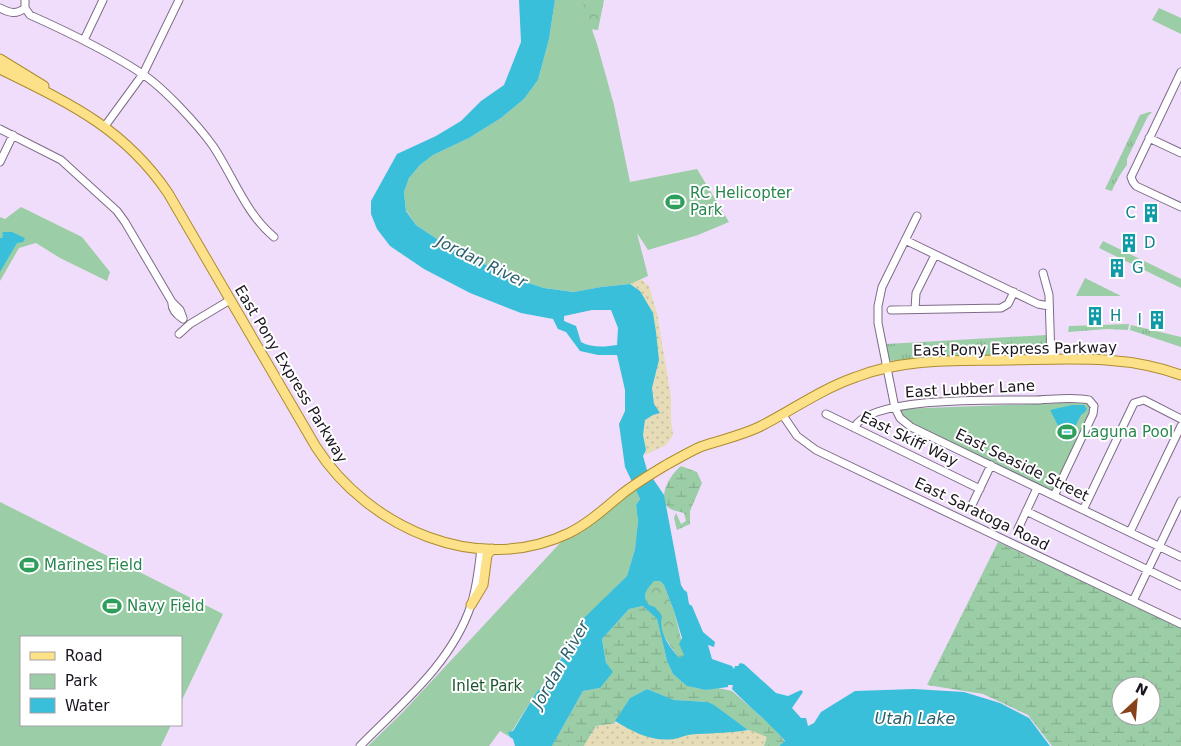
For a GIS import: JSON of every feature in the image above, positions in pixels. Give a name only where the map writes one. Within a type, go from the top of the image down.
[{"type":"main road","name":"East Pony Express Parkway","points":[[0,59],[105,126],[139,156],[161,183],[316,448],[334,473],[350,490],[381,514],[409,530],[446,542],[492,549],[531,546],[567,534],[591,520],[654,472],[694,450],[745,433],[822,391]]},
{"type":"main road","name":"East Pony Express Parkway","points":[[0,70],[77,108]]},
{"type":"main road","name":"East Pony Express Parkway","points":[[728,438],[795,402],[864,374],[908,363],[1051,359],[1120,360],[1148,365],[1181,375]]},
{"type":"main road","points":[[470,607],[483,585],[487,555],[492,549]]},
{"type":"street","points":[[25,0],[25,8],[30,15],[84,40],[143,74],[174,101],[212,145],[261,227],[274,237]]},
{"type":"street","points":[[84,40],[103,0]]},
{"type":"street","points":[[105,126],[143,74],[179,0]]},
{"type":"street","points":[[0,8],[12,14],[19,13],[25,8]]},
{"type":"street","points":[[1181,72],[1131,177],[1136,186],[1181,207]]},
{"type":"street","points":[[0,129],[61,160],[117,211],[172,302],[179,308],[182,318],[188,326]]},
{"type":"street","points":[[0,162],[13,135]]},
{"type":"street","points":[[1150,138],[1181,153]]},
{"type":"street","points":[[895,408],[878,323],[878,306],[882,287],[916,216]]},
{"type":"street","points":[[905,240],[1041,305],[1049,306]]},
{"type":"street","points":[[914,309],[916,294],[935,255]]},
{"type":"street","points":[[1043,273],[1048,289],[1051,359]]},
{"type":"street","points":[[891,310],[1001,308],[1008,304],[1014,292]]},
{"type":"street","points":[[179,334],[188,326],[230,300]]},
{"type":"street","name":"East Lubber Lane","points":[[854,428],[860,420],[895,408],[917,404],[969,401],[1089,400],[1095,408],[1094,414],[1054,496]]},
{"type":"street","points":[[1083,510],[1133,405],[1138,401],[1144,400],[1181,419]]},
{"type":"street","name":"East Seaside Street","points":[[895,408],[900,418],[911,427],[1181,557]]},
{"type":"street","name":"East Saratoga Road","points":[[782,414],[797,436],[816,450],[1181,624]]},
{"type":"street","name":"East Skiff Way","points":[[826,414],[980,488]]},
{"type":"street","points":[[1130,532],[1181,426]]},
{"type":"street","points":[[971,506],[991,465]]},
{"type":"street","points":[[1018,529],[1037,488]]},
{"type":"street","points":[[1133,601],[1181,501]]},
{"type":"street","points":[[1026,511],[1181,586]]},
{"type":"street","points":[[360,746],[439,664],[455,640],[470,607],[478,577],[481,548]]},
{"type":"green space","points":[[555,0],[582,0],[597,44],[614,105],[630,182],[697,169],[729,222],[698,235],[648,250],[637,233],[648,276],[630,284],[575,292],[544,288],[510,277],[446,245],[416,225],[406,210],[404,192],[409,178],[420,165],[433,155],[469,138],[501,118],[524,99],[538,80],[549,39]]},
{"type":"green space","points":[[561,0],[604,0],[598,30],[559,26]]},
{"type":"green space","points":[[1159,8],[1181,18],[1181,34],[1152,20]]},
{"type":"green space","points":[[1152,112],[1148,116],[1127,159],[1127,165],[1112,191],[1105,189],[1140,115]]},
{"type":"green space","points":[[21,207],[82,237],[110,272],[107,281],[60,258],[36,243],[19,248],[0,281],[0,217],[5,219]]},
{"type":"green space","points":[[1103,241],[1181,279],[1181,288],[1099,248]]},
{"type":"green space","points":[[1085,278],[1121,296],[1076,296]]},
{"type":"green space","points":[[1129,324],[1128,330],[1107,329],[1068,332],[1069,326]]},
{"type":"green space","points":[[1131,325],[1181,337],[1181,347],[1130,330]]},
{"type":"green space","points":[[1047,335],[1048,352],[888,361],[886,344]]},
{"type":"green space","points":[[1087,402],[1092,409],[1052,491],[908,422],[899,409]]},
{"type":"green space","points":[[681,466],[697,472],[702,483],[690,511],[690,524],[677,530],[674,518],[676,513],[681,524],[686,521],[684,513],[668,507],[664,500],[664,494],[670,478]]},
{"type":"green space","name":"Inlet Park","points":[[636,490],[640,499],[636,505],[638,521],[635,549],[627,576],[608,595],[568,644],[552,674],[536,693],[512,731],[509,732],[510,737],[500,731],[489,746],[368,746],[402,713],[562,541],[588,526],[623,497]]},
{"type":"green space","points":[[0,502],[223,614],[182,700],[182,636],[20,636],[20,726],[171,726],[161,746],[0,746]]},
{"type":"green space","points":[[998,542],[1181,627],[1181,746],[1052,746],[1028,715],[983,694],[927,685]]},
{"type":"green space","points":[[653,581],[660,581],[664,585],[674,611],[685,655],[679,659],[662,633],[655,607],[649,606],[645,599],[647,590]]},
{"type":"green space","points":[[643,606],[657,619],[667,661],[673,674],[688,686],[706,690],[718,688],[732,691],[776,730],[785,742],[779,746],[764,746],[766,737],[748,730],[708,702],[673,700],[647,689],[630,698],[614,724],[596,726],[584,746],[552,746],[583,691],[600,688],[606,663],[602,639],[629,609]]},
{"type":"sand","points":[[641,279],[649,286],[657,313],[671,397],[673,435],[666,445],[645,455],[643,435],[645,420],[653,415],[652,388],[659,360],[657,348],[630,284]]},
{"type":"sand","points":[[618,723],[752,731],[767,737],[764,746],[584,746],[596,726]]},
{"type":"water","points":[[519,0],[555,0],[549,39],[538,80],[524,99],[501,118],[469,138],[433,155],[420,165],[409,178],[404,192],[406,211],[416,225],[446,245],[510,277],[544,288],[574,292],[630,284],[640,291],[653,313],[659,360],[652,388],[654,404],[660,413],[645,420],[643,435],[646,450],[643,456],[647,470],[664,495],[681,585],[687,592],[689,604],[692,606],[703,632],[715,642],[714,647],[708,645],[712,659],[732,666],[734,669],[740,663],[744,664],[776,693],[788,696],[801,690],[803,692],[792,708],[801,718],[806,718],[808,726],[814,723],[821,712],[855,691],[914,689],[964,692],[1000,703],[1029,718],[1050,746],[779,746],[785,741],[732,689],[733,685],[706,690],[687,686],[673,674],[667,661],[657,619],[643,606],[629,609],[602,639],[606,663],[613,672],[600,688],[583,691],[552,746],[515,746],[508,732],[513,731],[536,693],[552,674],[585,617],[627,576],[635,549],[638,521],[636,505],[640,499],[625,467],[619,424],[625,411],[625,390],[617,355],[598,355],[580,351],[566,332],[558,329],[553,319],[521,313],[470,293],[424,269],[390,246],[377,229],[371,214],[371,201],[397,154],[436,136],[461,121],[481,101],[504,85],[521,42]],"holes":[[[592,310],[611,310],[618,328],[617,345],[599,346],[585,344],[581,342],[576,326],[564,321],[564,316]],[[654,581],[660,581],[664,585],[674,611],[682,638],[679,644],[684,655],[679,658],[668,644],[663,633],[662,616],[645,599],[647,590]]]},
{"type":"water","points":[[3,232],[12,232],[25,238],[23,242],[17,243],[0,272],[0,238],[3,238]]},
{"type":"water","name":"Laguna Pool","points":[[1072,405],[1084,405],[1087,409],[1081,415],[1067,443],[1050,410]]},
{"type":"water","points":[[647,689],[674,700],[708,702],[748,730],[694,734],[666,740],[650,738],[615,721],[630,698]]},
{"type":"place","name":"RC Helicopter Park","points":[[675,202]]},
{"type":"place","name":"C","points":[[1151,213]]},
{"type":"place","name":"D","points":[[1129,243]]},
{"type":"place","name":"G","points":[[1117,268]]},
{"type":"place","name":"H","points":[[1095,316]]},
{"type":"place","name":"I","points":[[1157,320]]},
{"type":"place","name":"Laguna Pool","points":[[1067,432]]},
{"type":"place","name":"Marines Field","points":[[29,565]]},
{"type":"place","name":"Navy Field","points":[[112,606]]},
{"type":"water label","name":"Jordan River","points":[[482,261]]},
{"type":"water label","name":"Jordan River","points":[[560,664]]},
{"type":"water label","name":"Utah Lake","points":[[915,718]]}]
